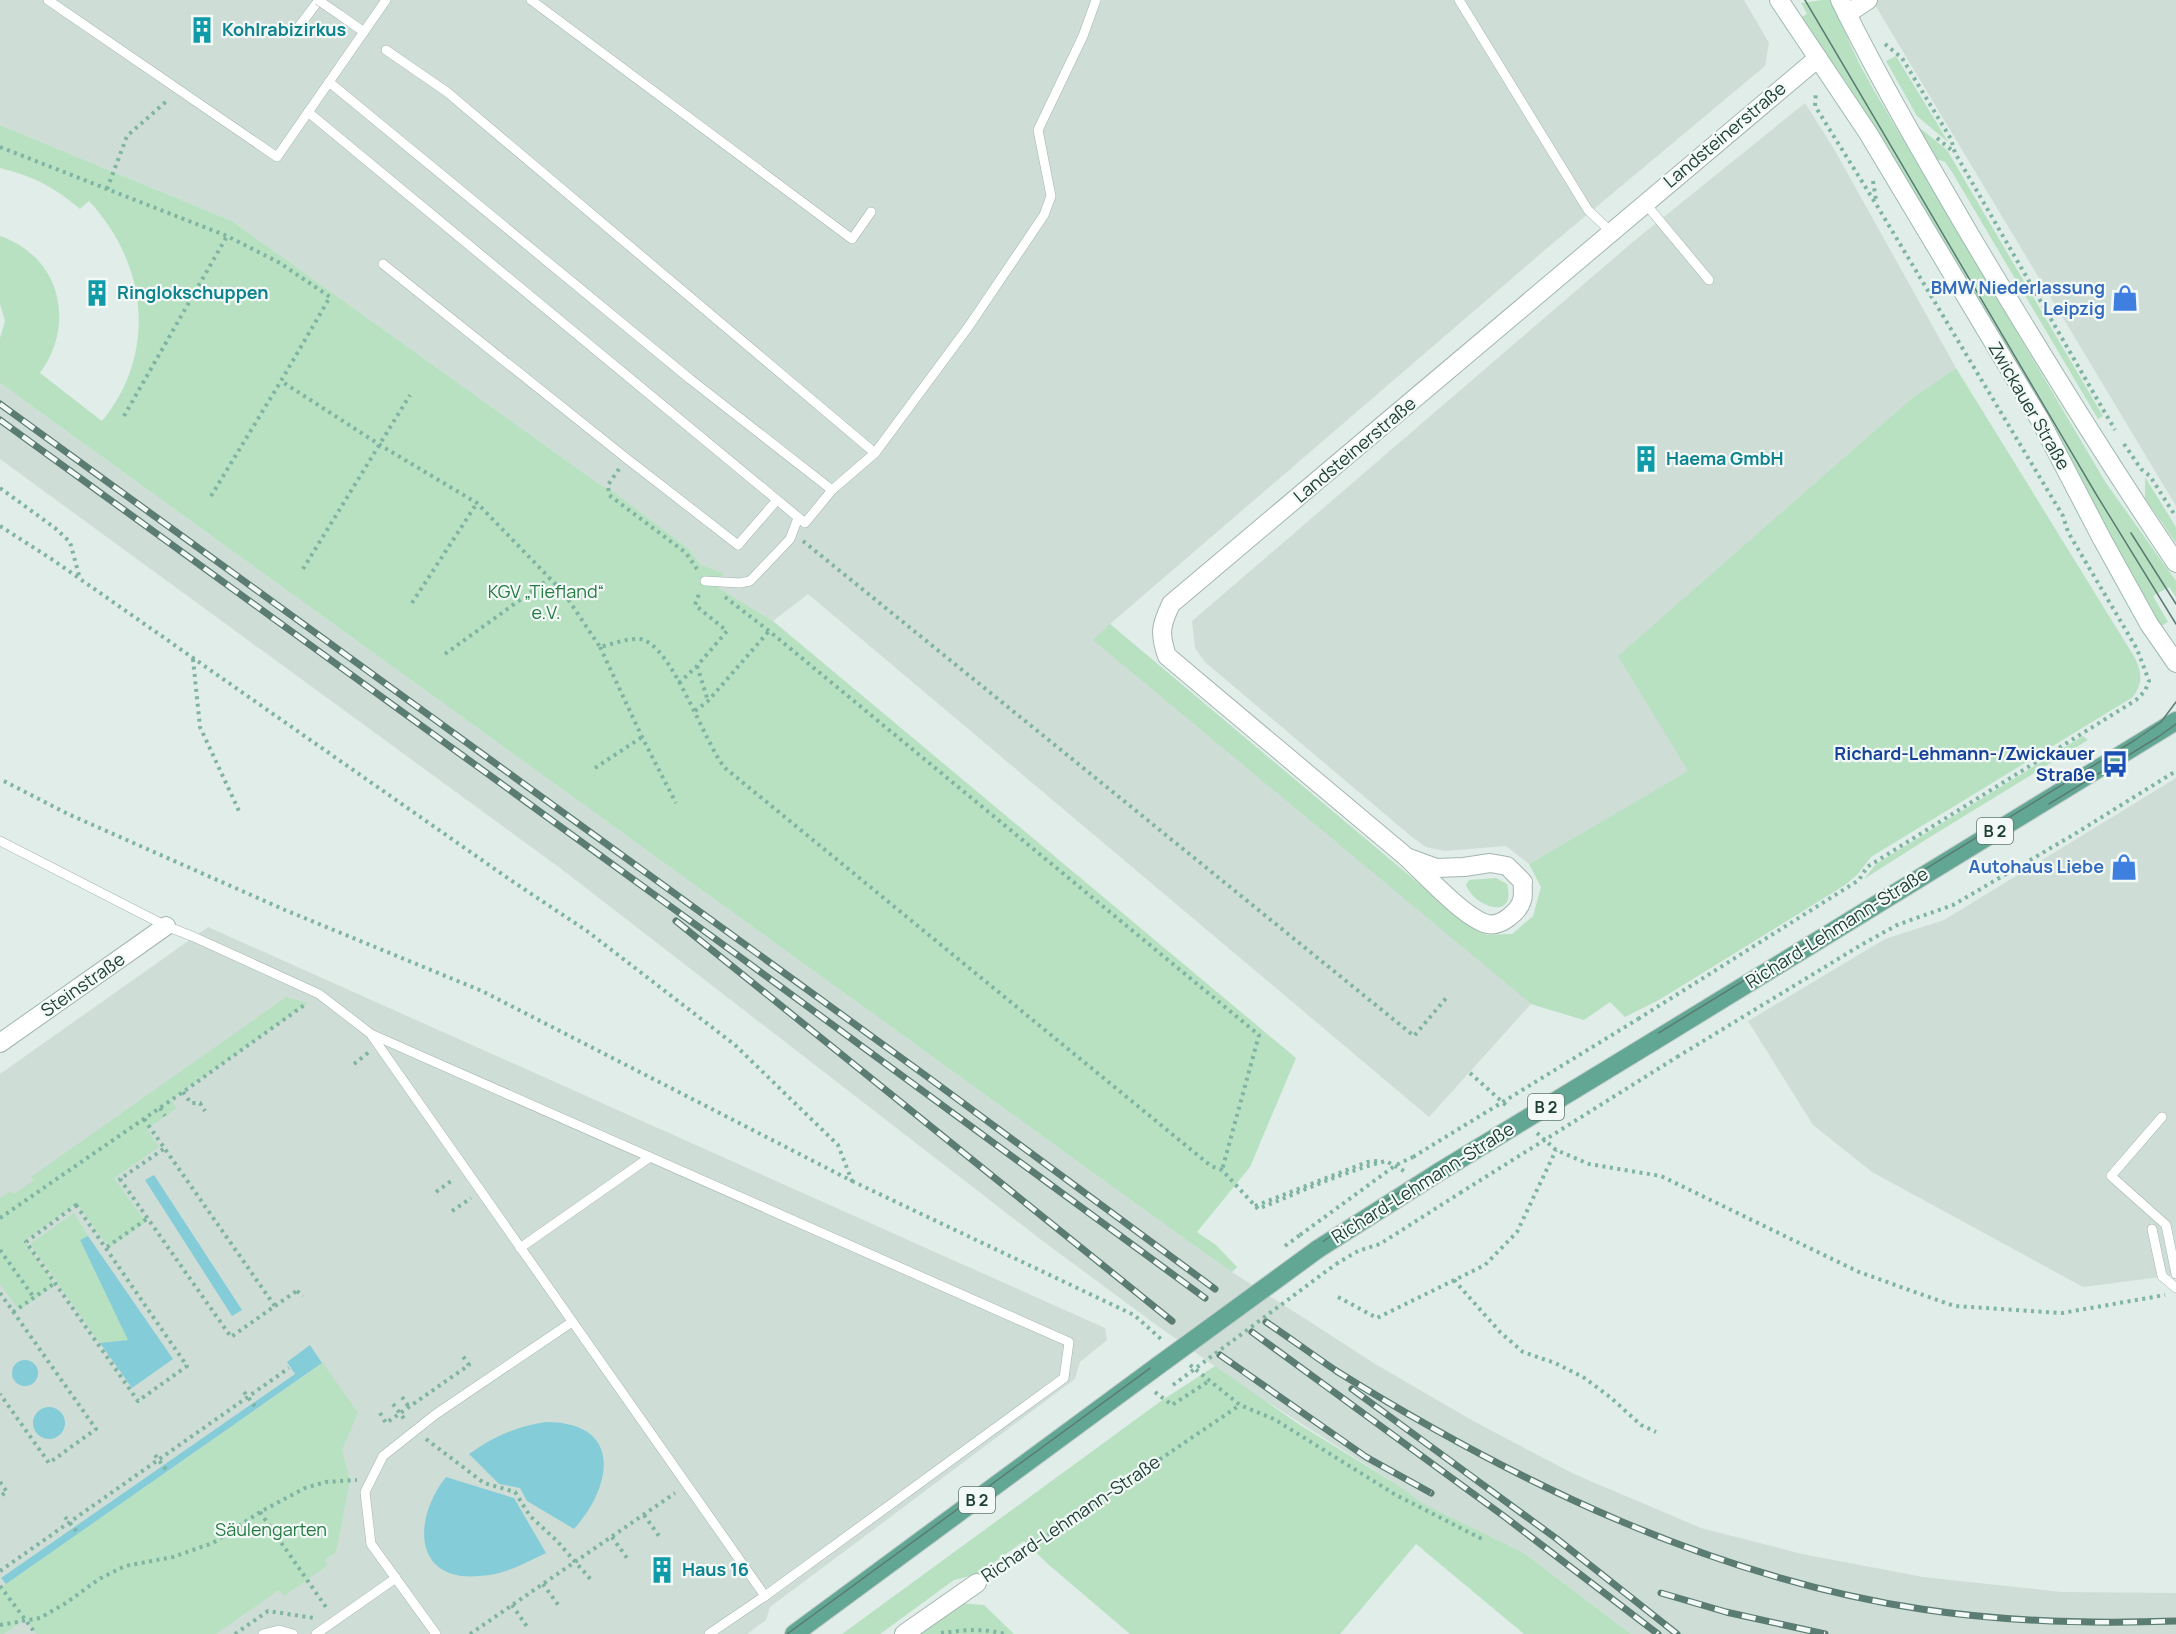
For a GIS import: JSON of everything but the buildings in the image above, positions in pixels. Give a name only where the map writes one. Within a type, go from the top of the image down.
[{"type":"main road","name":"Richard-Lehmann-Straße","points":[[794,1634],[1318,1249],[1439,1172],[2176,721]]},
{"type":"street","name":"Zwickauer Straße","points":[[1779,0],[1868,133],[2040,420],[2157,637],[2176,663]]},
{"type":"street","points":[[1843,7],[1868,0]]},
{"type":"street","name":"Zwickauer Straße","points":[[1843,7],[1890,99],[2012,306],[2105,458],[2176,563]]},
{"type":"street","name":"Landsteinerstraße","points":[[1406,857],[1436,868],[1490,863],[1507,866],[1522,882],[1522,900],[1516,911],[1498,924],[1489,925],[1476,919],[1461,907],[1406,857],[1167,656],[1161,640],[1162,624],[1171,604],[1818,57]]},
{"type":"street","name":"Steinstraße","points":[[0,1043],[166,926]]},
{"type":"street","name":"Richard-Lehmann-Straße","points":[[904,1634],[977,1584]]},
{"type":"lane","points":[[48,0],[277,157],[387,0]]},
{"type":"lane","points":[[300,25],[318,0],[364,32]]},
{"type":"lane","points":[[531,0],[852,240],[871,212]]},
{"type":"lane","points":[[705,581],[740,583],[750,581],[790,540],[801,520],[875,453],[969,326],[1044,215],[1051,196],[1038,130],[1083,36],[1096,0]]},
{"type":"lane","points":[[1459,0],[1588,210],[1611,232]]},
{"type":"lane","points":[[386,50],[447,92],[875,453]]},
{"type":"lane","points":[[329,82],[690,379],[832,490]]},
{"type":"lane","points":[[308,112],[801,520]]},
{"type":"lane","points":[[1646,203],[1709,280]]},
{"type":"lane","points":[[383,264],[738,545],[777,500]]},
{"type":"lane","points":[[0,841],[166,926],[319,994],[371,1034],[1069,1342],[1064,1378],[765,1596],[709,1634]]},
{"type":"lane","points":[[371,1034],[765,1596]]},
{"type":"lane","points":[[2162,1117],[2110,1176],[2166,1225],[2176,1274]]},
{"type":"lane","points":[[520,1248],[651,1157]]},
{"type":"lane","points":[[2152,1229],[2162,1276],[2176,1288]]},
{"type":"lane","points":[[436,1634],[371,1544],[365,1492],[383,1456],[436,1414],[572,1322]]},
{"type":"lane","points":[[316,1634],[396,1578]]},
{"type":"lane","points":[[263,1634],[279,1630],[293,1634]]},
{"type":"path","points":[[1884,43],[1902,57],[1951,139],[1955,153],[2075,363],[2120,438],[2141,469],[2150,476],[2176,517]]},
{"type":"path","points":[[1300,1235],[1396,1165],[1413,1157],[1638,1019],[1859,880],[1867,867],[2136,700],[2145,692],[2149,681],[2137,649],[2068,532],[2063,516],[1815,106],[1818,57]]},
{"type":"path","points":[[107,189],[127,136],[180,90]]},
{"type":"path","points":[[0,147],[227,236],[280,262],[330,297],[211,496]]},
{"type":"path","points":[[124,416],[227,236]]},
{"type":"path","points":[[281,381],[380,445],[477,503],[564,593],[600,647],[642,737],[676,802]]},
{"type":"path","points":[[303,569],[410,395]]},
{"type":"path","points":[[626,458],[608,485],[609,495],[686,553],[705,581],[769,630],[1259,1035],[1222,1170]]},
{"type":"path","points":[[0,488],[55,528],[70,542],[80,580]]},
{"type":"path","points":[[412,603],[477,503]]},
{"type":"path","points":[[801,520],[802,541],[1414,1036],[1448,996]]},
{"type":"path","points":[[0,526],[587,931],[735,1045],[838,1145],[852,1181]]},
{"type":"path","points":[[445,654],[549,579]]},
{"type":"path","points":[[679,683],[727,631],[695,605],[705,581]]},
{"type":"path","points":[[696,711],[708,701],[769,630]]},
{"type":"path","points":[[600,647],[639,639],[649,642],[656,648],[696,711],[717,758],[725,768],[1211,1166],[1222,1170],[1258,1209],[1346,1173],[1386,1161],[1396,1165]]},
{"type":"path","points":[[193,659],[200,727],[239,811]]},
{"type":"path","points":[[697,666],[708,701]]},
{"type":"path","points":[[595,768],[642,737]]},
{"type":"path","points":[[1173,1384],[1336,1264],[1358,1251],[1380,1244],[1861,945],[1897,925],[1953,905],[2176,771]]},
{"type":"path","points":[[0,778],[68,814],[245,893],[482,991],[852,1181],[1134,1316]]},
{"type":"path","points":[[0,1218],[183,1092],[319,994]]},
{"type":"path","points":[[354,1064],[366,1054]]},
{"type":"path","points":[[1470,1073],[1513,1111]]},
{"type":"path","points":[[183,1092],[190,1103],[200,1103],[205,1111]]},
{"type":"path","points":[[160,1108],[165,1116]]},
{"type":"path","points":[[144,1119],[275,1306]]},
{"type":"path","points":[[1530,1127],[1556,1150],[1589,1164],[1661,1176],[1859,1272],[1954,1306],[2062,1313],[2167,1294]]},
{"type":"path","points":[[165,1148],[120,1179],[148,1218],[164,1246],[231,1337],[297,1290],[303,1296]]},
{"type":"path","points":[[1338,1297],[1377,1318],[1485,1264],[1518,1232],[1556,1150]]},
{"type":"path","points":[[436,1192],[466,1171]]},
{"type":"path","points":[[452,1211],[480,1191]]},
{"type":"path","points":[[76,1205],[187,1365],[138,1401],[55,1283],[26,1242],[76,1205]]},
{"type":"path","points":[[106,1247],[148,1218]]},
{"type":"path","points":[[0,1250],[34,1298]]},
{"type":"path","points":[[1454,1280],[1500,1332],[1523,1352],[1555,1363],[1583,1377],[1610,1397],[1641,1425],[1656,1432]]},
{"type":"path","points":[[13,1312],[55,1283]]},
{"type":"path","points":[[0,1293],[96,1430],[49,1463],[0,1394]]},
{"type":"path","points":[[380,1413],[386,1423],[400,1414],[469,1365],[462,1355]]},
{"type":"path","points":[[0,1571],[289,1368]]},
{"type":"path","points":[[1172,1405],[1209,1381],[1240,1405],[1274,1419],[1396,1495],[1484,1540]]},
{"type":"path","points":[[244,1392],[257,1409]]},
{"type":"path","points":[[402,1397],[409,1407]]},
{"type":"path","points":[[393,1404],[400,1414]]},
{"type":"path","name":"Richard-Lehmann-Straße","points":[[977,1584],[1240,1405]]},
{"type":"path","points":[[415,1431],[484,1483],[515,1492],[530,1516],[556,1540],[593,1582]]},
{"type":"path","points":[[155,1455],[167,1471]]},
{"type":"path","points":[[0,1625],[40,1618],[66,1603],[99,1579],[125,1566],[173,1557],[213,1543],[260,1512],[305,1488],[326,1482],[356,1480]]},
{"type":"path","points":[[0,1482],[7,1491],[0,1496]]},
{"type":"path","points":[[470,1634],[687,1485]]},
{"type":"path","points":[[260,1512],[335,1621]]},
{"type":"path","points":[[644,1515],[659,1536]]},
{"type":"path","points":[[65,1517],[78,1533]]},
{"type":"path","points":[[612,1537],[627,1558]]},
{"type":"path","points":[[543,1584],[559,1606]]},
{"type":"path","points":[[0,1586],[36,1634]]},
{"type":"path","points":[[512,1605],[528,1628]]},
{"type":"path","points":[[478,1629],[482,1634]]},
{"type":"path","points":[[931,1634],[960,1630],[994,1630],[1005,1634]]},
{"type":"shaded area","points":[[0,0],[1744,0],[1769,43],[1765,66],[1546,249],[1110,624],[1389,860],[1584,1020],[1531,1004],[1429,1117],[808,594],[773,621],[719,588],[722,573],[701,565],[688,548],[614,492],[599,484],[232,221],[0,125]]},
{"type":"shaded area","points":[[1872,0],[2176,0],[2176,506]]},
{"type":"shaded area","points":[[1805,103],[1834,149],[1956,368],[1912,398],[1619,656],[1689,771],[1529,864],[1506,846],[1445,851],[1426,847],[1205,662],[1195,648],[1192,621],[1634,241]]},
{"type":"shaded area","points":[[0,383],[1189,1242],[1377,1365],[1475,1422],[1574,1474],[1701,1528],[1802,1554],[1923,1577],[2061,1592],[2176,1593],[2176,1634],[1631,1634],[1524,1553],[1422,1503],[1401,1487],[1253,1393],[1155,1324],[1044,1242],[560,868],[0,459]]},
{"type":"shaded area","name":"Autohaus Liebe","points":[[2176,778],[2176,1275],[2083,1287],[1872,1172],[1813,1125],[1748,1021],[1885,939],[1944,920]]},
{"type":"shaded area","points":[[208,927],[1105,1328],[1107,1340],[1080,1362],[1075,1379],[770,1607],[766,1620],[747,1634],[0,1634],[0,1074]]},
{"type":"green space","points":[[1830,0],[1875,92],[2106,483],[2176,581],[2176,597],[2169,587],[2153,596],[2168,622],[2161,626],[2042,410],[1891,154],[1848,85],[1800,18],[1807,14],[1801,3]]},
{"type":"green space","points":[[1896,56],[1949,143],[1917,116],[1886,61]]},
{"type":"green space","points":[[1915,124],[1947,150],[2103,416],[2098,419],[1952,172],[1945,162],[1936,159]]},
{"type":"green space","name":"KGV „Tiefland“ e.V.","points":[[0,125],[232,221],[599,484],[614,492],[688,548],[701,565],[723,573],[719,588],[773,621],[1296,1058],[1250,1167],[1197,1232],[1216,1245],[1237,1267],[1232,1272],[1189,1242],[0,383],[0,338],[5,321],[0,304],[0,236],[21,246],[37,259],[49,276],[56,294],[59,314],[58,334],[51,354],[40,373],[102,421],[120,395],[132,367],[138,338],[138,309],[133,280],[123,252],[109,225],[89,201],[80,209],[43,183],[0,168]]},
{"type":"green space","points":[[1956,368],[2135,658],[2139,668],[2139,687],[2133,697],[1871,857],[1857,875],[1845,885],[1659,1000],[1625,1017],[1610,1002],[1584,1020],[1531,1004],[1093,640],[1110,624],[1467,924],[1487,935],[1512,934],[1533,916],[1541,887],[1529,864],[1688,771],[1618,656],[1912,398]]},
{"type":"green space","points":[[2145,477],[2176,527],[2176,543],[2145,498]]},
{"type":"green space","points":[[2083,736],[2088,740],[1864,879],[1876,864]]},
{"type":"green space","points":[[1496,878],[1507,884],[1508,896],[1506,903],[1501,907],[1493,907],[1477,899],[1466,885],[1469,880]]},
{"type":"green space","points":[[286,997],[308,1003],[171,1100],[177,1108],[147,1129],[159,1147],[114,1178],[146,1222],[109,1248],[77,1203],[24,1241],[55,1285],[19,1310],[0,1284],[0,1198],[11,1191],[14,1194],[34,1180],[31,1177]]},
{"type":"green space","points":[[74,1213],[88,1236],[80,1241],[129,1340],[100,1343],[30,1244]]},
{"type":"green space","name":"Säulengarten","points":[[323,1363],[358,1413],[342,1450],[350,1480],[336,1552],[325,1560],[328,1565],[284,1596],[279,1590],[216,1634],[36,1634],[25,1619],[4,1634],[0,1634],[0,1588]]},
{"type":"green space","points":[[1215,1366],[1300,1425],[1401,1487],[1422,1503],[1524,1553],[1631,1634],[1524,1634],[1416,1544],[1340,1634],[1130,1634],[1024,1541],[978,1574],[954,1580],[880,1634],[842,1634],[1161,1401]]},
{"type":"green space","points":[[957,1603],[984,1605],[1014,1634],[915,1634]]},
{"type":"water","points":[[154,1175],[242,1310],[232,1316],[145,1180]]},
{"type":"water","points":[[88,1236],[173,1359],[132,1388],[100,1343],[128,1340],[80,1240]]},
{"type":"water","points":[[310,1345],[322,1363],[6,1584],[1,1578],[295,1374],[287,1362]]},
{"type":"water","points":[[25,1360],[34,1364],[38,1373],[34,1382],[25,1386],[16,1382],[12,1373],[16,1364]]},
{"type":"water","points":[[49,1407],[60,1412],[65,1423],[60,1434],[49,1439],[38,1434],[33,1423],[38,1412]]},
{"type":"water","points":[[546,1422],[571,1425],[588,1433],[599,1445],[604,1459],[603,1476],[597,1494],[574,1529],[527,1501],[520,1488],[499,1484],[469,1454],[506,1433]]},
{"type":"water","points":[[446,1477],[514,1498],[546,1553],[514,1568],[489,1575],[458,1575],[441,1569],[431,1558],[425,1544],[424,1528],[435,1493]]},
{"type":"tram line","points":[[1805,0],[2096,494],[2176,624]]},
{"type":"tram line","points":[[2131,533],[2176,604]]},
{"type":"tram line","points":[[787,1634],[1343,1227],[2135,740],[2161,722],[2176,702]]},
{"type":"tram line","points":[[2049,804],[2176,724]]},
{"type":"railway","points":[[0,404],[929,1078],[1215,1289]]},
{"type":"railway","points":[[0,420],[736,954],[1205,1298]]},
{"type":"railway","points":[[676,921],[1172,1321]]},
{"type":"railway","points":[[1266,1322],[1338,1372],[1406,1413],[1546,1487],[1618,1520],[1692,1549],[1767,1574],[1843,1594],[1921,1609],[1985,1617],[2048,1621],[2176,1621]]},
{"type":"railway","points":[[1252,1332],[1505,1517],[1658,1634]]},
{"type":"railway","points":[[1220,1355],[1366,1457],[1431,1493]]},
{"type":"railway","points":[[1352,1389],[1557,1539],[1677,1634]]},
{"type":"railway","points":[[1661,1593],[1726,1612],[1825,1634]]},
{"type":"place","name":"Kohlrabizirkus","points":[[202,30]]},
{"type":"place","name":"Ringlokschuppen","points":[[97,293]]},
{"type":"place","name":"BMW Niederlassung Leipzig","points":[[2125,298]]},
{"type":"place","name":"Haema GmbH","points":[[1646,459]]},
{"type":"place","name":"Richard-Lehmann-/Zwickauer Straße","points":[[2115,764]]},
{"type":"place","name":"Autohaus Liebe","points":[[2124,867]]},
{"type":"place","name":"Haus 16","points":[[662,1570]]}]
